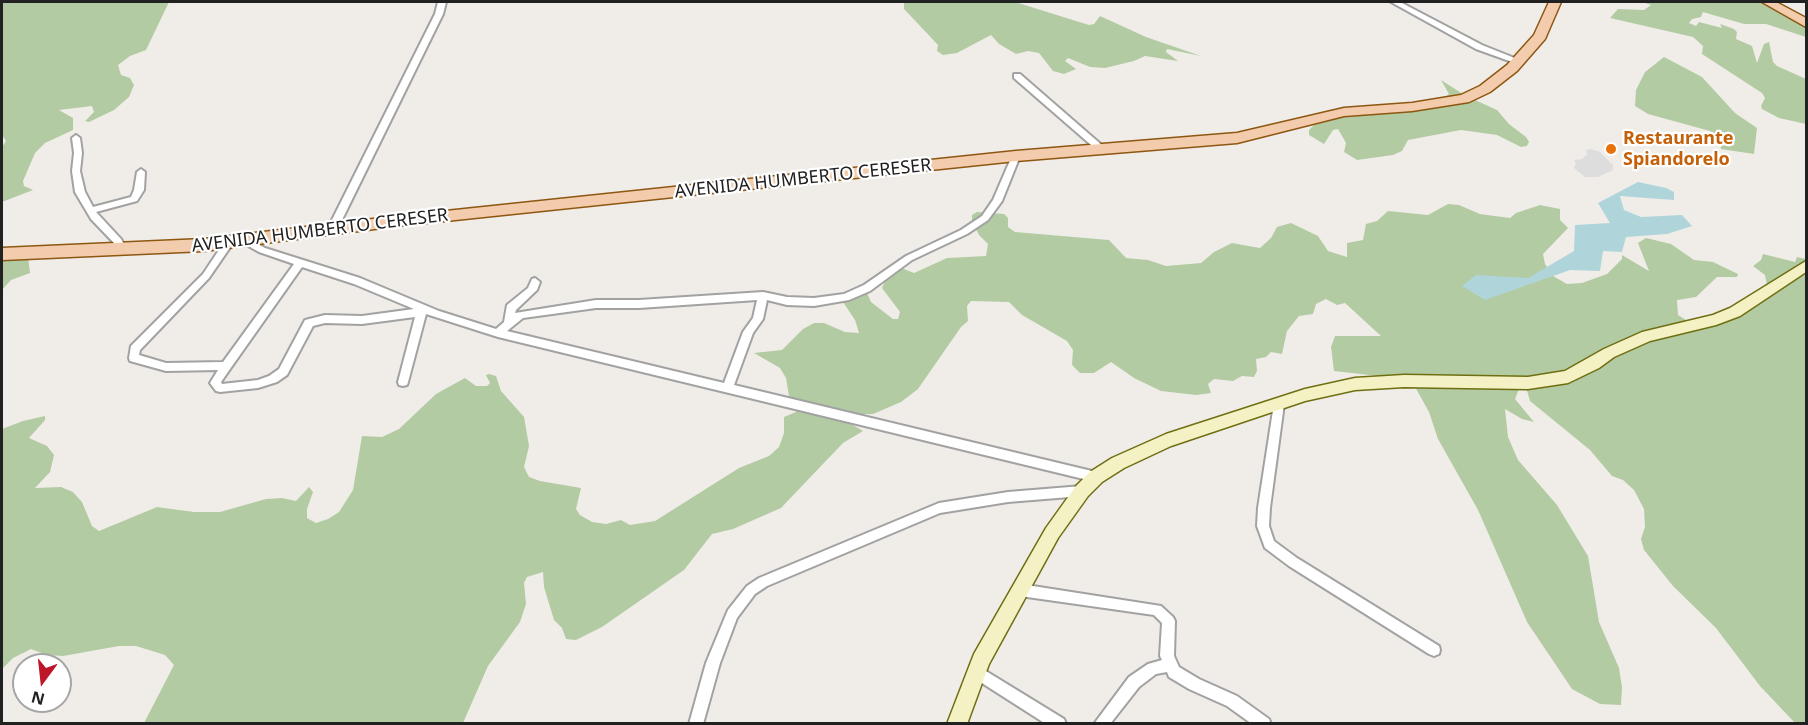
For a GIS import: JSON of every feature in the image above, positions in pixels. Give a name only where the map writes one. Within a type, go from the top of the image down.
[{"type":"main road","name":"AVENIDA HUMBERTO CERESER","points":[[2,254],[123,251],[228,243],[1016,156],[1221,140],[1344,112],[1445,103],[1464,99],[1485,89],[1518,61],[1540,36],[1555,2]]},
{"type":"main road","points":[[1768,2],[1806,23]]},
{"type":"street","points":[[332,230],[439,14],[442,2]]},
{"type":"street","points":[[1395,2],[1479,47],[1518,61]]},
{"type":"street","points":[[1017,76],[1101,149]]},
{"type":"street","points":[[76,138],[78,153],[76,171],[80,192],[90,211],[123,251]]},
{"type":"street","points":[[498,333],[509,322],[531,312],[596,304],[639,304],[763,296],[787,301],[828,301],[867,288],[894,267],[964,232],[985,218],[997,201],[1016,156]]},
{"type":"street","points":[[90,211],[134,199],[139,190],[141,172]]},
{"type":"street","points":[[276,254],[273,248],[278,237]]},
{"type":"street","points":[[246,241],[254,247],[357,280],[422,310],[498,333],[727,390],[1096,477]]},
{"type":"street","points":[[226,366],[166,367],[139,361],[133,355],[206,276],[228,243]]},
{"type":"street","points":[[300,263],[215,383],[220,388],[258,384],[273,379],[283,372],[309,323],[325,319],[362,320],[422,310]]},
{"type":"street","points":[[957,723],[976,671],[1062,517],[1082,490],[1096,477],[1118,463],[1166,441],[1330,389],[1371,382],[1528,383],[1568,377],[1610,353],[1647,336],[1716,320],[1735,312],[1806,266]]},
{"type":"street","points":[[509,322],[511,308],[532,290],[535,282]]},
{"type":"street","points":[[727,390],[748,332],[758,319],[763,296]]},
{"type":"street","points":[[403,381],[422,310]]},
{"type":"street","points":[[1279,404],[1264,508],[1263,525],[1269,544],[1293,562],[1434,650]]},
{"type":"street","points":[[696,723],[713,663],[732,614],[751,590],[763,582],[939,508],[1008,497],[1082,490]]},
{"type":"street","points":[[1020,590],[1157,610],[1169,621],[1169,664],[1183,678],[1232,701],[1264,723]]},
{"type":"street","points":[[1101,723],[1134,682],[1153,668],[1169,664]]},
{"type":"street","points":[[976,671],[1059,723]]},
{"type":"green space","points":[[2,2],[169,2],[146,50],[130,56],[118,65],[121,75],[130,78],[134,85],[129,97],[114,110],[89,122],[85,121],[94,112],[92,106],[59,110],[73,118],[73,130],[45,143],[35,153],[23,181],[24,186],[33,190],[2,202],[2,147],[6,141],[2,135]]},
{"type":"green space","points":[[904,2],[1015,2],[1089,25],[1094,24],[1100,16],[1146,37],[1201,56],[1167,49],[1166,52],[1178,61],[1145,56],[1105,68],[1090,67],[1068,58],[1065,61],[1076,69],[1064,74],[1053,71],[1039,53],[1028,51],[1016,54],[999,44],[991,35],[957,53],[943,55],[937,51],[938,45],[904,9]]},
{"type":"green space","points":[[1642,2],[1764,2],[1806,19],[1806,37],[1766,24],[1744,24],[1703,12],[1701,17],[1692,19],[1689,23],[1696,26],[1699,22],[1722,28],[1720,24],[1734,29],[1737,32],[1736,39],[1752,46],[1757,63],[1764,44],[1769,42],[1773,62],[1777,66],[1806,79],[1806,124],[1779,118],[1762,109],[1765,98],[1762,93],[1702,54],[1703,46],[1693,37],[1610,18],[1618,9],[1644,10],[1651,5]]},
{"type":"green space","points":[[1664,57],[1702,77],[1735,113],[1757,128],[1754,154],[1721,149],[1720,139],[1710,131],[1648,114],[1635,106],[1636,90],[1645,72]]},
{"type":"green space","points":[[1441,80],[1466,96],[1497,110],[1509,124],[1526,137],[1529,142],[1527,146],[1521,147],[1497,135],[1461,130],[1408,140],[1402,151],[1393,155],[1357,160],[1344,152],[1346,143],[1338,129],[1333,130],[1324,144],[1309,135],[1309,130],[1314,125],[1371,108],[1438,103],[1449,94]]},
{"type":"green space","points":[[1448,204],[1459,205],[1480,214],[1510,218],[1516,213],[1540,205],[1560,209],[1560,220],[1568,228],[1543,254],[1545,264],[1553,276],[1567,284],[1582,283],[1607,274],[1622,259],[1622,255],[1649,271],[1638,243],[1646,238],[1671,244],[1694,260],[1713,262],[1738,274],[1737,277],[1717,277],[1696,297],[1677,300],[1678,315],[1686,320],[1718,322],[1768,290],[1765,275],[1753,266],[1761,260],[1763,254],[1795,262],[1797,257],[1806,259],[1806,723],[1795,723],[1760,686],[1716,628],[1673,586],[1644,550],[1641,539],[1645,527],[1644,509],[1634,490],[1623,480],[1612,476],[1590,450],[1530,401],[1526,387],[1519,389],[1515,399],[1534,422],[1522,419],[1505,409],[1508,437],[1518,460],[1557,505],[1588,556],[1599,622],[1619,668],[1622,687],[1621,705],[1600,704],[1572,689],[1527,622],[1478,510],[1438,439],[1429,412],[1414,385],[1396,378],[1334,371],[1331,347],[1335,336],[1381,336],[1345,303],[1337,305],[1326,299],[1316,304],[1313,314],[1299,316],[1287,331],[1282,354],[1271,352],[1266,357],[1256,359],[1257,371],[1254,377],[1242,376],[1233,381],[1214,379],[1208,384],[1211,393],[1196,395],[1161,391],[1134,378],[1111,362],[1094,373],[1080,373],[1072,365],[1073,350],[1067,341],[1022,315],[1009,302],[971,301],[967,306],[968,321],[961,327],[918,389],[901,402],[873,414],[848,414],[839,417],[863,431],[843,443],[781,508],[733,529],[712,534],[684,570],[602,627],[576,640],[566,639],[562,628],[554,620],[544,587],[543,572],[527,577],[524,583],[526,604],[520,622],[488,666],[463,723],[144,723],[174,665],[165,655],[136,646],[119,646],[72,654],[42,653],[31,649],[23,653],[12,653],[12,659],[2,669],[2,429],[23,421],[45,416],[45,420],[29,438],[47,446],[54,455],[50,472],[35,488],[61,487],[73,492],[82,502],[92,526],[99,531],[157,507],[194,512],[220,512],[266,499],[282,498],[296,501],[309,487],[313,492],[307,509],[307,518],[316,523],[339,512],[353,490],[362,436],[382,437],[399,429],[436,394],[465,378],[476,386],[487,386],[490,383],[486,375],[489,374],[496,376],[501,391],[524,417],[529,446],[524,467],[529,477],[581,488],[576,509],[580,515],[592,522],[606,524],[621,520],[630,525],[655,521],[739,468],[769,456],[779,447],[784,433],[784,417],[796,412],[797,408],[789,396],[786,378],[780,368],[754,353],[782,350],[803,329],[814,323],[824,323],[845,332],[859,333],[855,320],[841,299],[842,293],[848,291],[867,293],[871,302],[893,319],[898,319],[900,312],[882,288],[889,273],[899,267],[914,273],[947,258],[986,256],[988,244],[979,235],[972,221],[972,215],[977,212],[1004,214],[1008,218],[1008,227],[1015,232],[1109,240],[1126,258],[1148,260],[1166,266],[1201,263],[1214,252],[1232,243],[1260,248],[1271,238],[1277,227],[1291,223],[1318,236],[1328,251],[1347,257],[1347,243],[1363,240],[1366,224],[1377,221],[1388,211],[1428,215]]},
{"type":"green space","points":[[2,248],[28,257],[30,273],[11,280],[2,290]]},
{"type":"shaded area","points":[[1586,150],[1600,152],[1613,165],[1613,170],[1598,177],[1585,177],[1574,168],[1576,163],[1574,160],[1582,159],[1587,154]]},
{"type":"water","points":[[1638,182],[1674,192],[1674,200],[1620,196],[1624,210],[1641,217],[1682,215],[1692,226],[1667,234],[1626,237],[1622,252],[1603,251],[1600,271],[1570,270],[1485,300],[1462,286],[1476,275],[1528,278],[1574,251],[1575,225],[1610,223],[1598,203]]},
{"type":"place","name":"Restaurante Spiandorelo","points":[[1611,149]]}]
